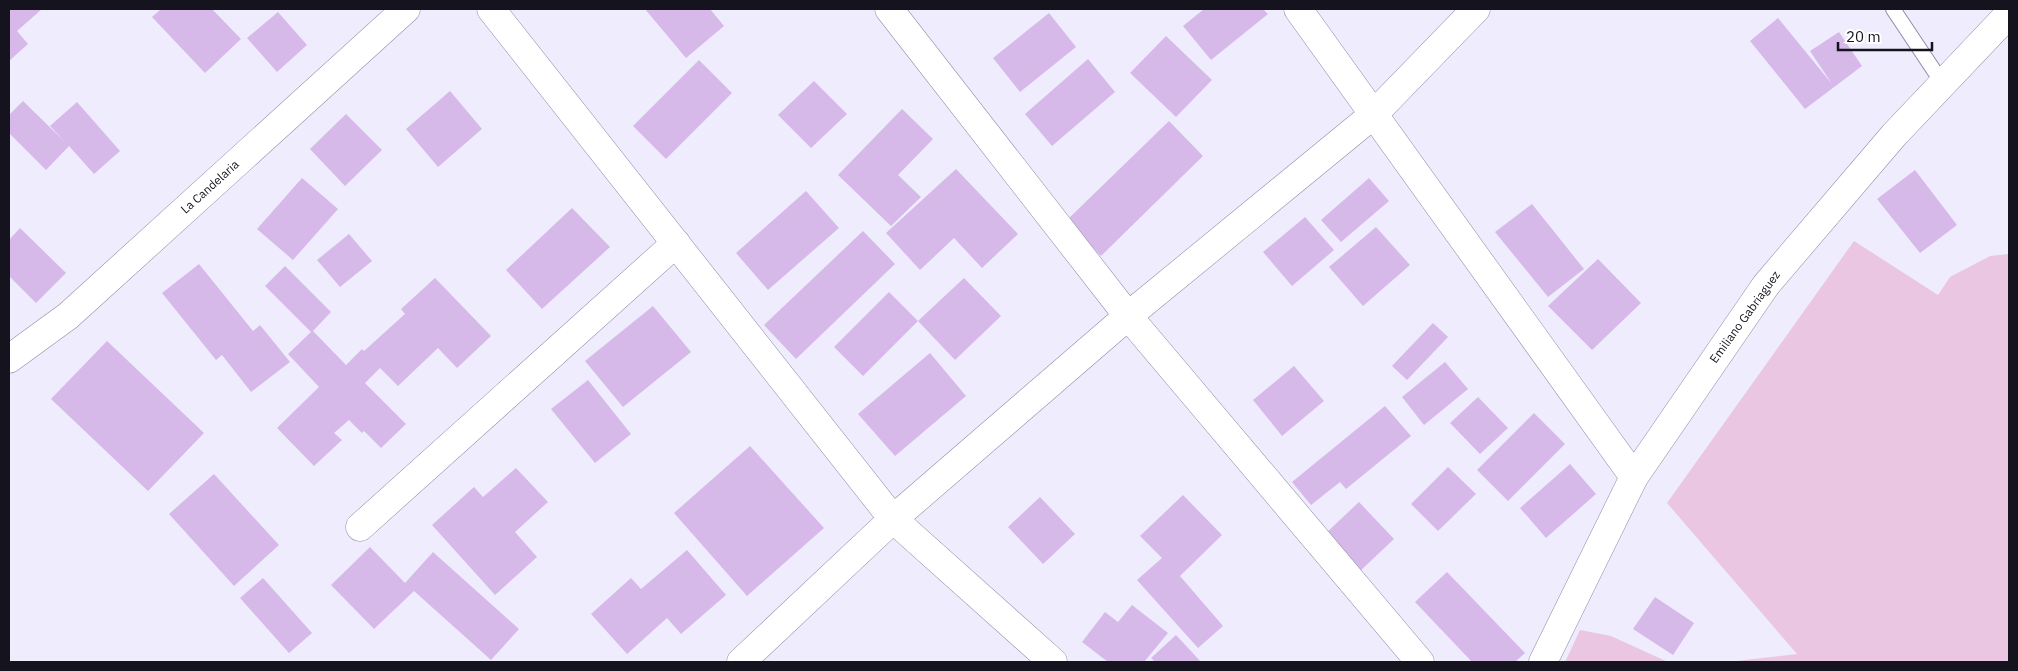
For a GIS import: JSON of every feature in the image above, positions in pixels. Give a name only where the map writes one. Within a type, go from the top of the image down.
[{"type":"street","name":"La Candelaria","points":[[9,359],[68,316],[406,9]]},
{"type":"street","points":[[491,9],[893,519],[1053,662]]},
{"type":"street","points":[[888,9],[1128,316],[1420,662]]},
{"type":"street","points":[[1298,9],[1634,477]]},
{"type":"street","points":[[741,662],[893,519],[1128,316],[1373,115],[1476,9]]},
{"type":"street","name":"Emiliano Gabriaguez","points":[[1543,662],[1634,477],[1766,284],[1894,135],[2009,14]]},
{"type":"street","points":[[360,527],[676,243]]},
{"type":"lane","points":[[1893,9],[1943,84]]},
{"type":"shaded area","points":[[1854,241],[1938,295],[1950,277],[1990,256],[2009,254],[2009,662],[1727,662],[1797,654],[1667,503]]},
{"type":"shaded area","points":[[1580,630],[1611,636],[1668,662],[1565,662]]},
{"type":"building","points":[[9,9],[42,9],[17,31],[28,44],[9,61]]},
{"type":"building","points":[[161,9],[212,9],[241,39],[205,73],[152,17]]},
{"type":"building","points":[[645,9],[710,9],[724,26],[686,58]]},
{"type":"building","points":[[1204,9],[1263,9],[1268,14],[1211,60],[1183,26]]},
{"type":"building","points":[[278,12],[307,45],[277,72],[247,38]]},
{"type":"building","points":[[1049,13],[1076,47],[1020,92],[993,58]]},
{"type":"building","points":[[1778,18],[1832,84],[1810,51],[1839,32],[1862,66],[1805,109],[1750,41]]},
{"type":"building","points":[[1166,36],[1212,80],[1176,117],[1130,73]]},
{"type":"building","points":[[1088,59],[1115,92],[1052,146],[1025,114]]},
{"type":"building","points":[[699,60],[732,93],[666,159],[633,126]]},
{"type":"building","points":[[814,81],[847,114],[811,148],[778,115]]},
{"type":"building","points":[[450,91],[482,129],[438,167],[406,129]]},
{"type":"building","points":[[23,101],[65,142],[50,126],[77,102],[120,151],[94,174],[69,146],[46,170],[9,133],[9,115]]},
{"type":"building","points":[[902,109],[933,139],[898,175],[921,197],[891,226],[838,175]]},
{"type":"building","points":[[346,114],[382,150],[345,186],[310,149]]},
{"type":"building","points":[[1169,121],[1203,156],[1101,256],[1066,221]]},
{"type":"building","points":[[956,169],[1018,234],[982,268],[954,238],[920,270],[886,233]]},
{"type":"building","points":[[1915,170],[1957,225],[1920,253],[1877,199]]},
{"type":"building","points":[[302,178],[338,209],[293,260],[257,229]]},
{"type":"building","points":[[1369,178],[1389,201],[1341,242],[1321,220]]},
{"type":"building","points":[[806,191],[839,228],[768,290],[736,253]]},
{"type":"building","points":[[1532,204],[1584,269],[1548,297],[1495,232]]},
{"type":"building","points":[[572,208],[610,247],[542,309],[506,270]]},
{"type":"building","points":[[1305,217],[1334,250],[1292,286],[1263,252]]},
{"type":"building","points":[[1376,227],[1410,265],[1363,306],[1329,267]]},
{"type":"building","points":[[20,228],[66,273],[36,303],[9,276],[9,240]]},
{"type":"building","points":[[863,231],[895,264],[796,359],[764,325]]},
{"type":"building","points":[[349,234],[372,261],[340,287],[317,260]]},
{"type":"building","points":[[1598,259],[1641,303],[1592,350],[1548,306]]},
{"type":"building","points":[[199,264],[253,331],[260,325],[290,362],[251,392],[222,355],[216,360],[162,293]]},
{"type":"building","points":[[285,266],[331,312],[313,331],[346,365],[362,349],[364,351],[405,314],[401,309],[435,278],[491,336],[457,368],[438,348],[398,386],[380,368],[365,383],[406,424],[381,448],[364,431],[362,433],[349,420],[334,433],[342,440],[314,466],[277,428],[319,387],[288,354],[311,332],[265,286]]},
{"type":"building","points":[[964,278],[1001,316],[955,360],[918,321]]},
{"type":"building","points":[[889,292],[918,321],[863,376],[834,347]]},
{"type":"building","points":[[653,306],[691,352],[623,407],[585,361]]},
{"type":"building","points":[[1433,323],[1448,337],[1407,380],[1392,366]]},
{"type":"building","points":[[107,341],[204,433],[148,491],[51,399]]},
{"type":"building","points":[[930,353],[966,396],[895,456],[858,414]]},
{"type":"building","points":[[1445,362],[1468,389],[1424,425],[1402,397]]},
{"type":"building","points":[[1294,366],[1324,401],[1282,436],[1253,400]]},
{"type":"building","points":[[588,380],[631,434],[595,463],[551,409]]},
{"type":"building","points":[[1478,397],[1508,428],[1480,454],[1450,423]]},
{"type":"building","points":[[1385,406],[1411,436],[1346,489],[1340,482],[1311,505],[1292,482]]},
{"type":"building","points":[[1534,413],[1565,444],[1508,501],[1477,470]]},
{"type":"building","points":[[750,446],[824,528],[747,596],[674,513]]},
{"type":"building","points":[[1570,464],[1596,494],[1546,538],[1520,508]]},
{"type":"building","points":[[1448,467],[1476,494],[1438,531],[1411,504]]},
{"type":"building","points":[[516,468],[548,502],[515,532],[537,557],[495,595],[432,525],[474,487],[483,497]]},
{"type":"building","points":[[214,474],[279,545],[234,586],[169,514]]},
{"type":"building","points":[[1183,495],[1222,535],[1180,576],[1223,626],[1198,648],[1137,580],[1162,558],[1140,536]]},
{"type":"building","points":[[1040,497],[1075,534],[1043,564],[1008,527]]},
{"type":"building","points":[[1359,502],[1394,539],[1359,572],[1324,535]]},
{"type":"building","points":[[370,547],[405,583],[433,552],[519,629],[491,660],[414,591],[374,629],[331,585]]},
{"type":"building","points":[[687,550],[726,595],[681,634],[667,618],[627,654],[591,614],[631,578],[641,589]]},
{"type":"building","points":[[1447,572],[1525,653],[1515,662],[1472,662],[1415,602]]},
{"type":"building","points":[[263,578],[312,633],[289,653],[240,598]]},
{"type":"building","points":[[1655,597],[1694,623],[1673,655],[1633,629]]},
{"type":"building","points":[[1132,605],[1168,633],[1144,662],[1108,662],[1082,642],[1105,612],[1118,622]]},
{"type":"building","points":[[1176,635],[1201,662],[1155,662],[1151,658]]}]
